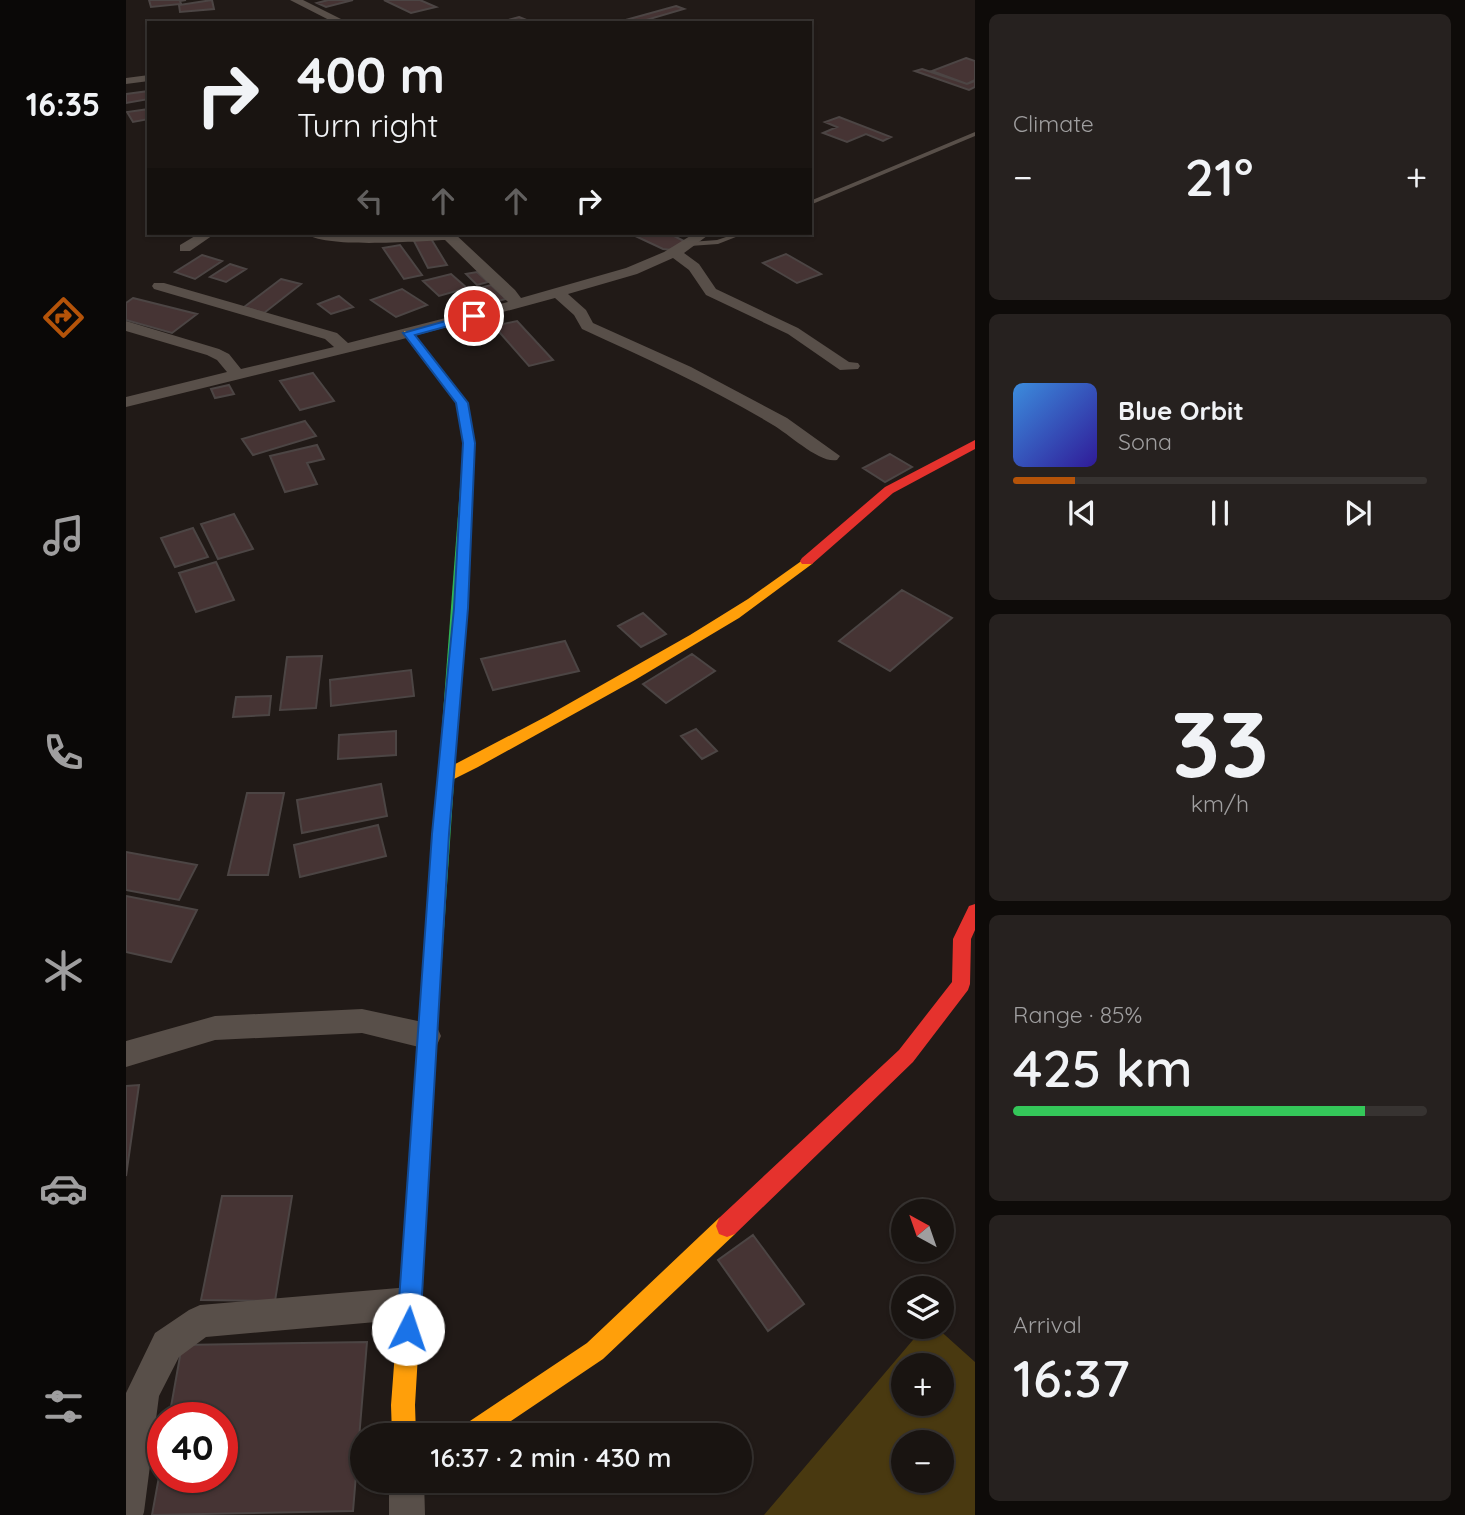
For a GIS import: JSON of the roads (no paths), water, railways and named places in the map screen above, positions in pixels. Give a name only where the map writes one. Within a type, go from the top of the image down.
[{"type":"street","points":[[295,0],[340,21]]},
{"type":"street","points":[[126,81],[147,78]]},
{"type":"street","points":[[185,248],[206,235]]},
{"type":"street","points":[[328,235],[357,239],[449,236],[510,293],[517,304]]},
{"type":"street","points":[[126,402],[408,333],[618,275],[675,253],[701,235]]},
{"type":"street","points":[[675,253],[694,267],[711,292],[793,331],[846,368],[852,366]]},
{"type":"street","points":[[159,286],[331,336],[344,348]]},
{"type":"street","points":[[557,292],[581,313],[587,326],[685,369],[781,422],[831,456]]},
{"type":"street","points":[[126,326],[213,352],[223,357],[237,374]]},
{"type":"street","points":[[403,1423],[402,1405],[427,1036],[461,608],[469,443],[462,403],[408,333]]},
{"type":"street","points":[[446,776],[539,729],[694,639],[784,581],[889,490],[975,444]]},
{"type":"street","points":[[487,1423],[595,1351],[906,1056],[961,984],[962,939],[975,911]]},
{"type":"street","points":[[126,1054],[215,1028],[362,1021],[427,1036]]},
{"type":"street","points":[[126,1512],[143,1393],[167,1345],[200,1321],[410,1303]]},
{"type":"street","points":[[406,1493],[407,1515]]},
{"type":"lane","points":[[812,202],[975,134]]},
{"type":"lane","points":[[690,244],[718,242],[737,235]]}]
